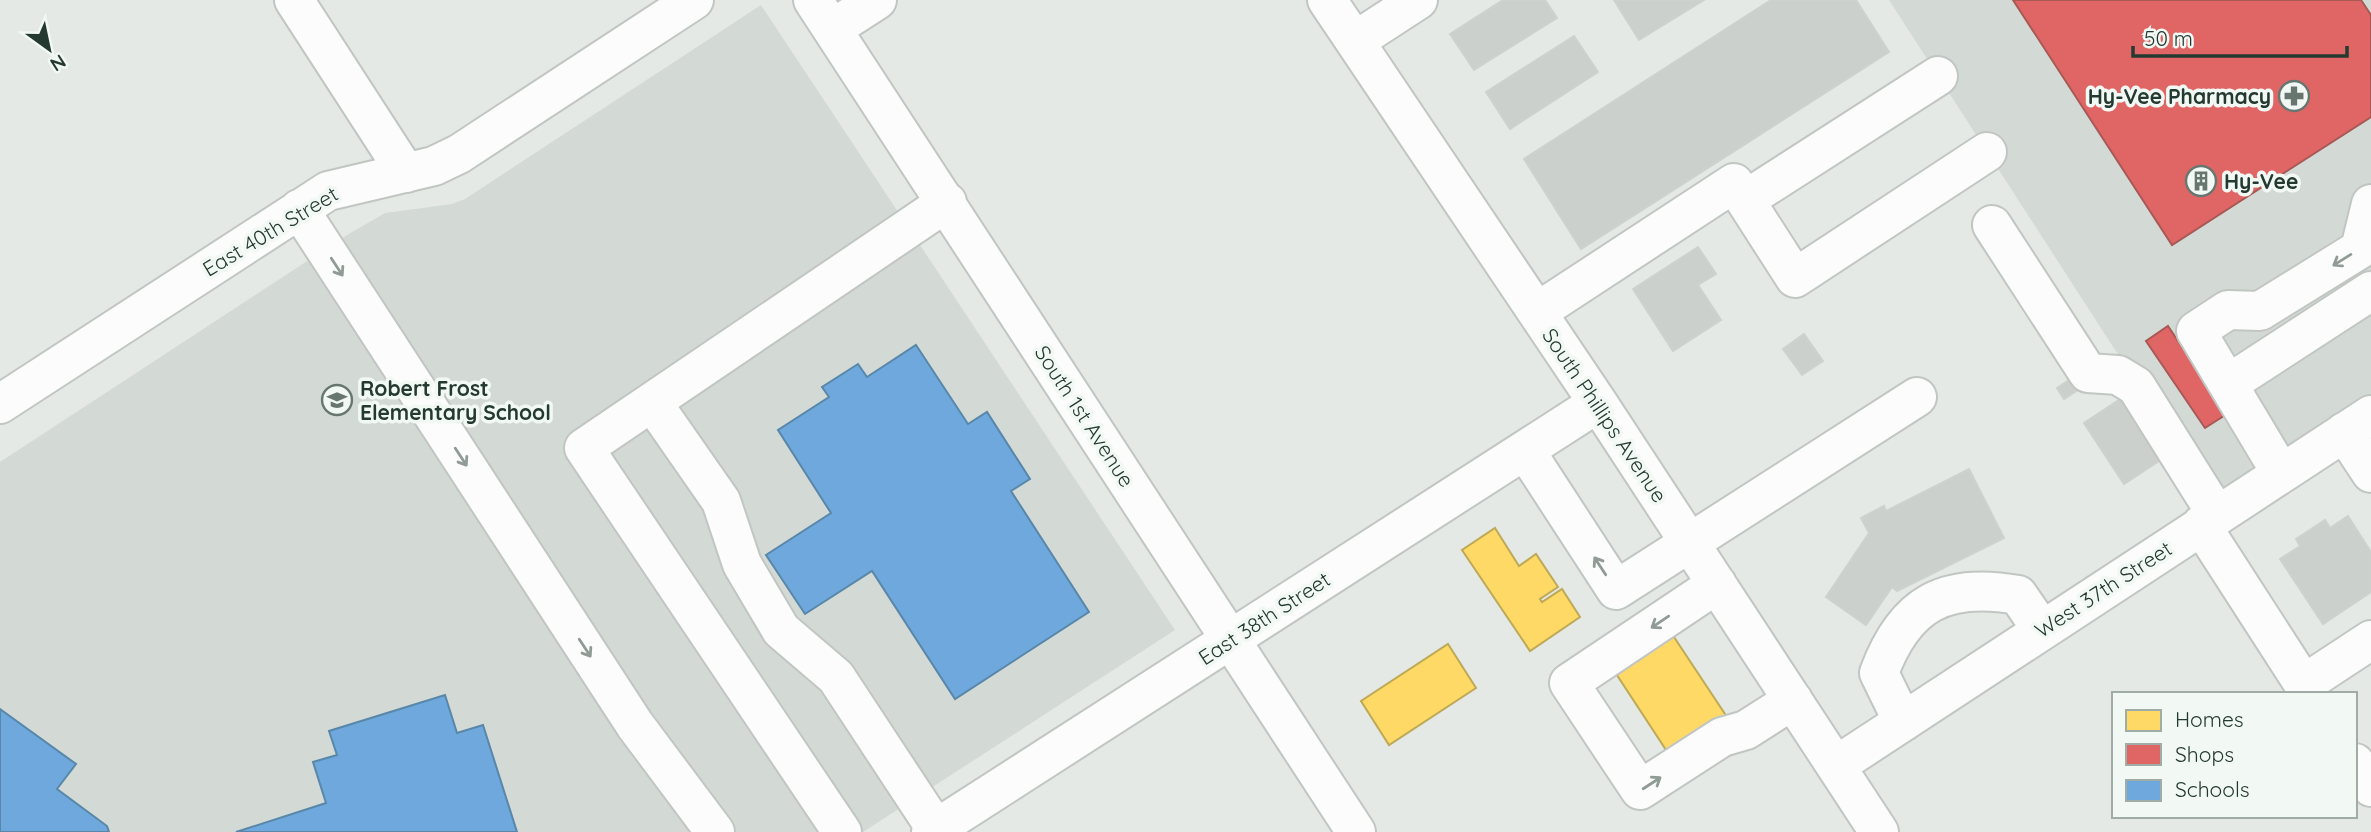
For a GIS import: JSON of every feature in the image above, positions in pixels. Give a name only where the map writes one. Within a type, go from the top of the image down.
[{"type":"street","points":[[294,0],[406,173]]},
{"type":"street","name":"East 40th Street","points":[[0,404],[328,191],[365,180],[434,166],[459,154],[694,0]]},
{"type":"street","points":[[823,15],[877,0]]},
{"type":"street","name":"South Phillips Avenue","points":[[1327,0],[1598,403],[1879,832]]},
{"type":"street","points":[[1355,41],[1418,0]]},
{"type":"street","name":"South 1st Avenue","points":[[823,15],[1356,832]]},
{"type":"street","points":[[1745,200],[1938,76]]},
{"type":"street","points":[[1536,312],[1734,183],[1795,278],[1987,152]]},
{"type":"street","points":[[842,832],[584,448],[947,202]]},
{"type":"street","points":[[2281,473],[2196,331],[2228,310],[2260,312],[2360,249],[2371,204]]},
{"type":"street","points":[[299,209],[635,725],[715,832]]},
{"type":"street","points":[[1993,225],[2088,373],[2118,375],[2136,386],[2209,520],[2307,689],[2371,640]]},
{"type":"street","points":[[2228,384],[2371,291]]},
{"type":"street","points":[[1525,450],[1616,590],[1917,397]]},
{"type":"street","points":[[652,402],[721,501],[742,564],[774,619],[781,629],[836,677],[934,831]]},
{"type":"street","name":"East 38th Street","points":[[934,831],[1598,403]]},
{"type":"street","points":[[2358,423],[2371,473]]},
{"type":"street","name":"West 37th Street","points":[[1837,765],[2358,423]]},
{"type":"street","points":[[1717,584],[1569,683],[1640,790],[1722,737],[1746,730],[1794,699]]},
{"type":"street","points":[[1903,722],[1879,673],[1891,643],[1912,616],[1939,599],[1964,590],[1992,590],[2018,595],[2042,630]]},
{"type":"street","points":[[2357,765],[2371,787]]},
{"type":"shaded area","points":[[1889,0],[2371,0],[2371,397],[2212,500]]},
{"type":"shaded area","name":"Robert Frost Elementary School","points":[[761,5],[1175,630],[863,832],[0,832],[0,462],[347,235],[385,213],[452,204],[465,199]]},
{"type":"building: Homes","points":[[1495,528],[1519,566],[1536,554],[1558,587],[1540,599],[1542,602],[1562,589],[1580,617],[1530,651],[1462,550]]},
{"type":"building: Homes","points":[[1668,628],[1729,720],[1672,759],[1611,666]]},
{"type":"building: Homes","points":[[1448,644],[1476,688],[1389,745],[1361,701]]},
{"type":"building: Shops","name":"Hy-Vee","points":[[2013,0],[2361,0],[2371,15],[2371,117],[2172,245]]},
{"type":"building: Shops","points":[[2168,326],[2227,414],[2205,428],[2146,341]]},
{"type":"building: Schools","points":[[916,345],[968,424],[987,412],[1030,479],[1011,491],[1089,612],[955,699],[872,571],[805,614],[766,555],[831,513],[778,430],[829,397],[822,387],[858,364],[867,377]]},
{"type":"building: Schools","points":[[445,695],[457,733],[483,725],[517,832],[236,832],[326,803],[313,762],[337,755],[329,731]]},
{"type":"building: Schools","points":[[0,709],[76,764],[57,789],[107,826],[109,832],[0,832]]},
{"type":"building: Other","points":[[1503,0],[1545,0],[1557,18],[1474,70],[1450,34]]},
{"type":"building: Other","points":[[1614,0],[1704,0],[1639,40]]},
{"type":"building: Other","points":[[1771,0],[1856,0],[1889,52],[1581,249],[1524,159]]},
{"type":"building: Other","points":[[1574,36],[1598,72],[1510,129],[1486,92]]},
{"type":"building: Other","points":[[1698,247],[1716,274],[1698,285],[1721,320],[1673,351],[1633,289]]},
{"type":"building: Other","points":[[1804,334],[1823,361],[1802,375],[1783,349]]},
{"type":"building: Other","points":[[2074,377],[2081,388],[2064,399],[2057,388]]},
{"type":"building: Other","points":[[2122,398],[2162,459],[2124,484],[2084,423]]},
{"type":"building: Other","points":[[1969,469],[2004,538],[1897,591],[1892,587],[1866,625],[1826,597],[1869,533],[1861,518],[1884,506],[1886,511]]},
{"type":"building: Other","points":[[2348,516],[2371,552],[2371,592],[2323,624],[2280,559],[2300,546],[2296,539],[2325,520],[2330,528]]},
{"type":"place","name":"Hy-Vee Pharmacy","points":[[2294,96]]},
{"type":"place","name":"Hy-Vee","points":[[2201,181]]},
{"type":"place","name":"Robert Frost Elementary School","points":[[337,400]]}]
